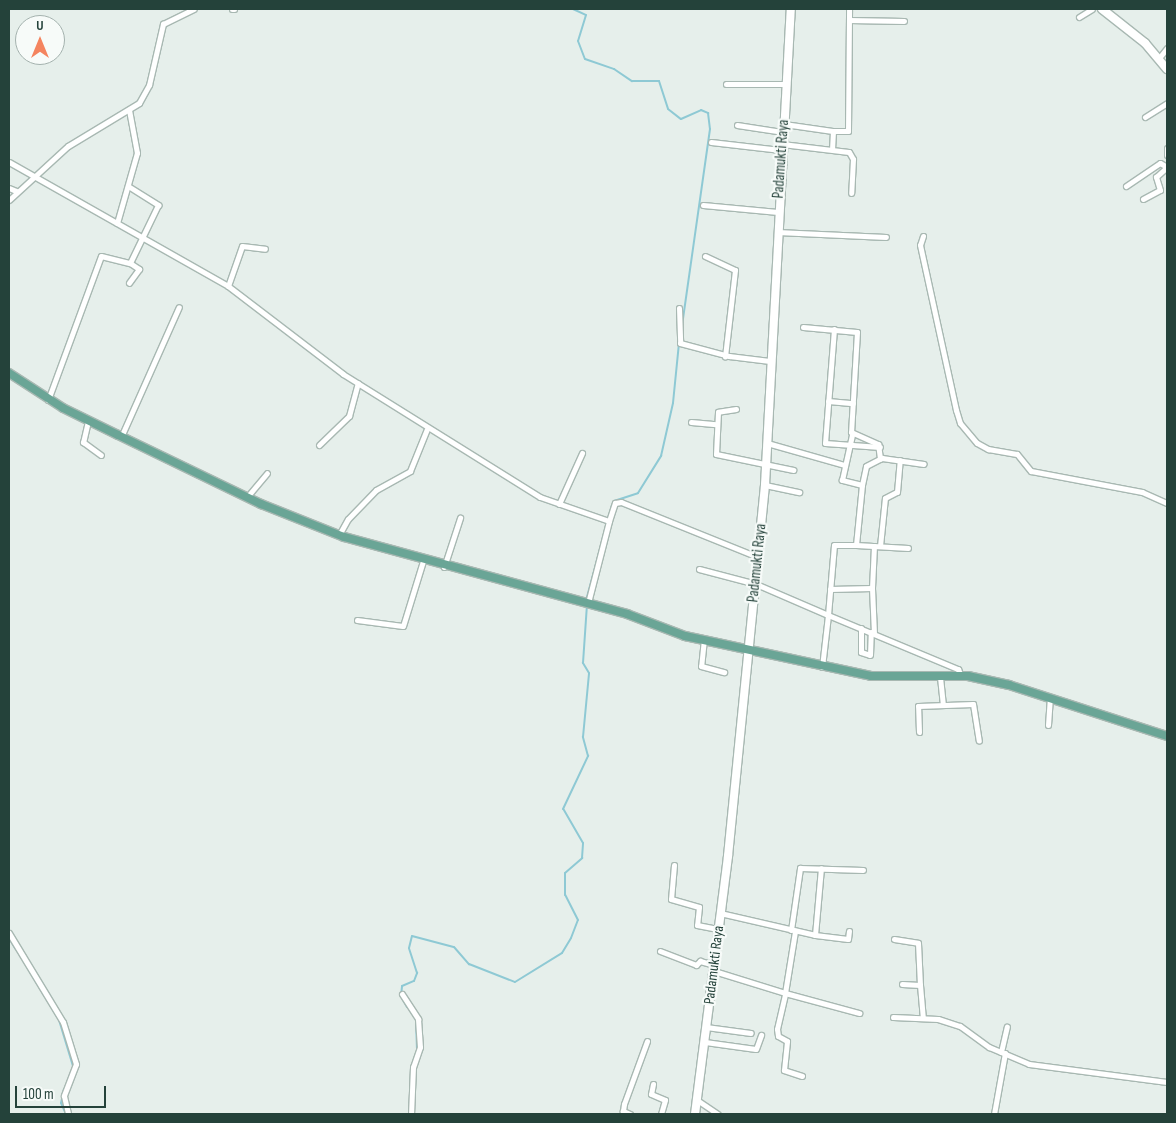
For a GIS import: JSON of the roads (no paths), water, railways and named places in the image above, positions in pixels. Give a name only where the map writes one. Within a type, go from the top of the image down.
[{"type":"main road","points":[[9,372],[48,400],[122,437],[248,497],[339,535],[444,567],[588,603],[704,640],[747,648],[822,667],[871,676],[961,676],[1050,698],[1167,736]]},
{"type":"street","points":[[9,188],[23,191],[33,176],[68,146],[139,103],[149,85],[163,24],[194,9]]},
{"type":"street","name":"Padamukti Raya","points":[[695,1114],[714,968],[765,485],[778,212],[791,9]]},
{"type":"street","points":[[737,125],[848,131],[849,9]]},
{"type":"street","points":[[1079,17],[1091,9]]},
{"type":"street","points":[[1102,9],[1167,68]]},
{"type":"street","points":[[849,20],[904,21]]},
{"type":"street","points":[[1158,58],[1167,48]]},
{"type":"street","points":[[726,84],[785,84]]},
{"type":"street","points":[[1145,117],[1167,103]]},
{"type":"street","points":[[117,223],[137,153],[129,110]]},
{"type":"street","points":[[832,149],[833,131]]},
{"type":"street","points":[[712,142],[832,149],[849,152],[853,159],[851,193]]},
{"type":"street","points":[[1167,148],[1167,155]]},
{"type":"street","points":[[9,162],[228,286],[358,383],[483,465],[559,504],[609,521]]},
{"type":"street","points":[[1126,186],[1160,163],[1166,168],[1156,177],[1160,190],[1143,198]]},
{"type":"street","points":[[128,186],[158,203],[144,238],[130,263]]},
{"type":"street","points":[[9,200],[16,191]]},
{"type":"street","points":[[703,205],[778,212]]},
{"type":"street","points":[[777,232],[886,237]]},
{"type":"street","points":[[923,236],[920,245],[956,410],[960,423],[977,442],[988,450],[1017,454],[1031,471],[1142,492],[1167,504]]},
{"type":"street","points":[[228,286],[242,246],[265,249]]},
{"type":"street","points":[[48,400],[101,256],[130,263],[139,268],[129,283]]},
{"type":"street","points":[[705,256],[735,270],[725,356]]},
{"type":"street","points":[[122,437],[179,307]]},
{"type":"street","points":[[679,308],[680,343],[725,356],[770,361]]},
{"type":"street","points":[[803,327],[857,332],[852,435],[844,465],[842,482],[862,485]]},
{"type":"street","points":[[834,330],[825,443],[849,447],[880,447]]},
{"type":"street","points":[[319,445],[349,416],[358,383]]},
{"type":"street","points":[[828,401],[853,403]]},
{"type":"street","points":[[736,409],[720,410],[716,424],[716,454],[793,470]]},
{"type":"street","points":[[88,420],[83,442],[101,455]]},
{"type":"street","points":[[691,422],[716,424]]},
{"type":"street","points":[[339,535],[348,519],[376,490],[410,471],[427,428]]},
{"type":"street","points":[[852,435],[880,447]]},
{"type":"street","points":[[767,443],[844,465]]},
{"type":"street","points":[[880,447],[880,459]]},
{"type":"street","points":[[559,504],[582,453]]},
{"type":"street","points":[[856,545],[862,485],[866,466],[880,459],[924,464]]},
{"type":"street","points":[[861,628],[861,652],[870,655],[872,588],[877,546],[885,498],[897,492],[900,460]]},
{"type":"street","points":[[248,497],[267,474]]},
{"type":"street","points":[[765,485],[798,492]]},
{"type":"street","points":[[588,603],[615,503],[621,502],[758,557]]},
{"type":"street","points":[[444,567],[460,518]]},
{"type":"street","points":[[822,667],[834,545],[908,548]]},
{"type":"street","points":[[357,620],[404,626],[423,561]]},
{"type":"street","points":[[699,569],[756,584],[958,669],[961,676]]},
{"type":"street","points":[[830,589],[872,588]]},
{"type":"street","points":[[704,640],[701,666],[724,672]]},
{"type":"street","points":[[940,677],[943,705]]},
{"type":"street","points":[[1048,725],[1050,698]]},
{"type":"street","points":[[919,732],[918,707],[974,705],[978,741]]},
{"type":"street","points":[[674,865],[671,899],[699,907],[697,924],[718,929]]},
{"type":"street","points":[[815,935],[821,868]]},
{"type":"street","points":[[802,1076],[784,1070],[787,1041],[778,1036],[777,1029],[785,993],[799,869],[864,870]]},
{"type":"street","points":[[720,913],[815,935],[848,938],[848,931]]},
{"type":"street","points":[[9,933],[63,1022],[76,1064],[64,1096],[68,1114]]},
{"type":"street","points":[[894,939],[917,940],[923,1018]]},
{"type":"street","points":[[660,951],[696,965],[700,961],[714,968],[785,993],[859,1013]]},
{"type":"street","points":[[902,984],[920,985]]},
{"type":"street","points":[[402,994],[418,1020],[420,1047],[413,1067],[411,1114]]},
{"type":"street","points":[[893,1017],[923,1018],[964,1028],[1003,1053],[1029,1064],[1167,1082]]},
{"type":"street","points":[[706,1027],[751,1033]]},
{"type":"street","points":[[994,1114],[1008,1027]]},
{"type":"street","points":[[705,1042],[756,1049],[761,1035]]},
{"type":"street","points":[[630,1114],[623,1111],[625,1098],[647,1040]]},
{"type":"street","points":[[653,1084],[651,1094],[665,1100],[661,1114]]},
{"type":"street","points":[[696,1100],[718,1114]]},
{"type":"waterway","points":[[573,9],[586,15],[578,41],[585,59],[614,69],[632,81],[659,81],[668,109],[681,119],[701,110],[708,113],[710,129],[682,326]]},
{"type":"waterway","points":[[614,501],[638,493],[661,456],[673,403],[679,343]]},
{"type":"waterway","points":[[587,597],[612,505]]},
{"type":"waterway","points":[[407,1007],[401,996],[402,986],[414,981],[417,973],[409,948],[412,936],[454,947],[469,964],[515,982],[562,953],[571,938],[578,920],[565,895],[565,873],[582,858],[583,843],[563,809],[588,756],[583,737],[589,673],[583,663],[587,605]]},
{"type":"waterway","points":[[9,938],[15,948]]},
{"type":"waterway","points":[[59,1020],[73,1066]]},
{"type":"waterway","points":[[416,1021],[417,1048]]},
{"type":"waterway","points":[[64,1089],[61,1103],[65,1112]]}]
